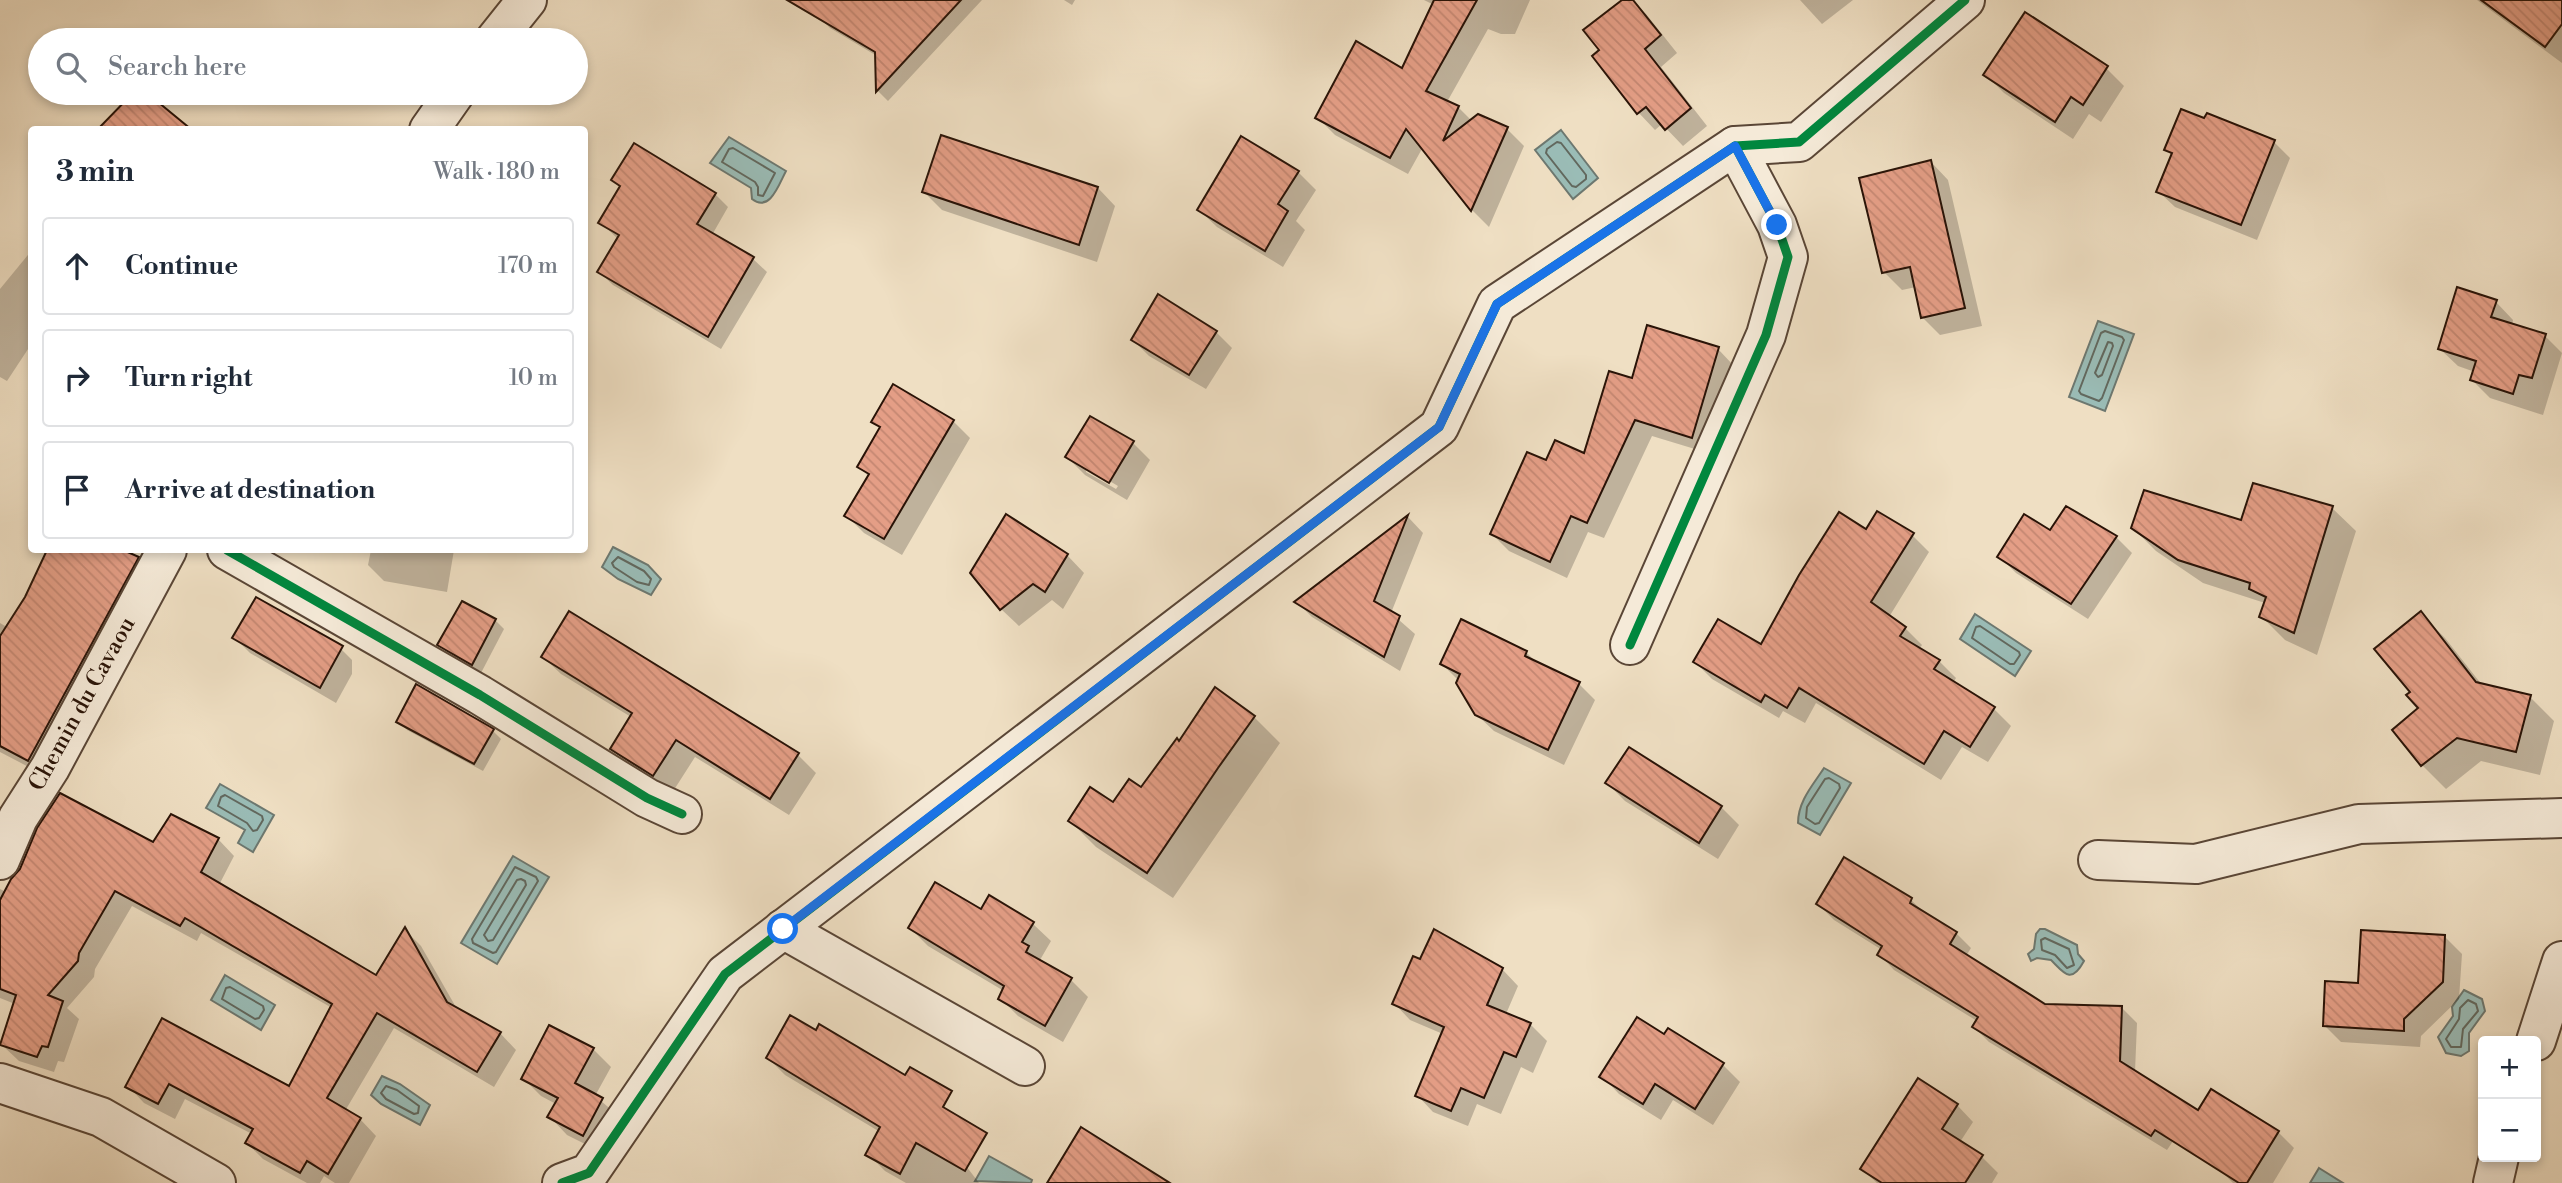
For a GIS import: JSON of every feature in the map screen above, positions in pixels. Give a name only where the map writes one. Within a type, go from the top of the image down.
[{"type":"street","points":[[505,28],[527,0]]},
{"type":"street","points":[[562,1183],[589,1173],[724,974],[1439,427],[1497,304],[1735,146],[1799,142],[1965,0]]},
{"type":"street","points":[[432,126],[447,105]]},
{"type":"street","points":[[1630,645],[1766,335],[1788,257],[1777,225],[1735,146]]},
{"type":"street","name":"Chemin du Cavaou","points":[[0,860],[18,818],[50,768],[165,553]]},
{"type":"street","points":[[232,553],[480,695],[646,799],[682,814]]},
{"type":"street","points":[[2098,860],[2196,864],[2359,824],[2562,818]]},
{"type":"street","points":[[783,929],[1026,1066]]},
{"type":"street","points":[[2538,1036],[2562,961]]},
{"type":"street","points":[[0,1083],[100,1117],[216,1183]]},
{"type":"street","points":[[2493,1183],[2499,1162]]},
{"type":"water","points":[[1561,130],[1598,178],[1573,199],[1535,150]]},
{"type":"water","points":[[729,137],[786,171],[769,200],[758,202],[752,199],[751,188],[710,163]]},
{"type":"water","points":[[2098,321],[2134,334],[2105,411],[2069,397]]},
{"type":"water","points":[[613,547],[648,565],[661,579],[651,595],[618,579],[602,567]]},
{"type":"water","points":[[1975,614],[2031,651],[2015,676],[1960,639]]},
{"type":"water","points":[[1824,768],[1851,783],[1820,835],[1798,823],[1803,800]]},
{"type":"water","points":[[220,784],[274,815],[253,852],[238,843],[245,830],[206,808]]},
{"type":"water","points":[[513,856],[549,877],[497,964],[461,943]]},
{"type":"water","points":[[2040,929],[2077,945],[2078,954],[2084,961],[2075,973],[2068,974],[2051,960],[2037,958],[2031,961],[2028,954],[2034,949],[2036,934]]},
{"type":"water","points":[[225,975],[275,1005],[261,1030],[211,1000]]},
{"type":"water","points":[[2464,990],[2482,999],[2485,1011],[2469,1033],[2469,1051],[2461,1056],[2446,1053],[2438,1037],[2453,1016],[2452,1007]]},
{"type":"water","points":[[382,1076],[400,1084],[430,1105],[420,1125],[381,1104],[371,1095]]},
{"type":"water","points":[[989,1156],[1032,1180],[1031,1183],[975,1181]]},
{"type":"water","points":[[2319,1168],[2343,1183],[2310,1183]]},
{"type":"building","points":[[787,0],[961,0],[876,92],[875,52]]},
{"type":"building","points":[[1434,0],[1477,0],[1426,91],[1459,106],[1443,141],[1478,114],[1508,127],[1471,211],[1406,129],[1390,158],[1315,118],[1356,41],[1402,68]]},
{"type":"building","points":[[1622,0],[1633,0],[1661,35],[1645,49],[1691,108],[1665,130],[1646,107],[1637,114],[1592,56],[1599,50],[1583,30]]},
{"type":"building","points":[[2481,0],[2562,0],[2562,24],[2545,47]]},
{"type":"building","points":[[2025,12],[2108,66],[2083,105],[2071,97],[2055,122],[1983,75]]},
{"type":"building","points":[[121,105],[162,105],[187,126],[101,126]]},
{"type":"building","points":[[2181,109],[2204,118],[2207,113],[2275,140],[2241,225],[2156,192],[2172,153],[2164,150]]},
{"type":"building","points":[[941,135],[1098,187],[1079,245],[922,192]]},
{"type":"building","points":[[1241,136],[1299,171],[1278,204],[1288,211],[1265,251],[1197,210]]},
{"type":"building","points":[[634,143],[716,193],[697,224],[754,257],[708,337],[597,272],[619,235],[598,223],[620,186],[611,180]]},
{"type":"building","points":[[1931,160],[1965,308],[1921,318],[1910,267],[1882,273],[1859,178]]},
{"type":"building","points":[[2457,287],[2497,300],[2491,317],[2546,334],[2532,378],[2519,375],[2513,394],[2470,380],[2476,361],[2438,349]]},
{"type":"building","points":[[1158,294],[1217,331],[1189,375],[1131,340]]},
{"type":"building","points":[[1647,325],[1719,347],[1692,438],[1635,420],[1587,523],[1571,516],[1550,562],[1490,534],[1527,452],[1546,460],[1555,440],[1584,453],[1609,371],[1632,378]]},
{"type":"building","points":[[893,384],[954,420],[884,539],[844,516],[869,474],[857,467],[880,427],[871,422]]},
{"type":"building","points":[[1090,416],[1134,441],[1109,483],[1065,457]]},
{"type":"building","points":[[2253,483],[2333,506],[2294,633],[2259,617],[2266,597],[2249,589],[2250,583],[2178,560],[2131,528],[2144,490],[2241,520]]},
{"type":"building","points":[[2066,506],[2117,536],[2071,604],[1997,557],[2024,514],[2050,530]]},
{"type":"building","points":[[1877,511],[1914,533],[1871,602],[1906,627],[1900,636],[1940,660],[1934,669],[1995,707],[1970,747],[1944,731],[1924,764],[1799,688],[1787,708],[1765,695],[1761,702],[1693,662],[1718,619],[1761,644],[1799,575],[1839,512],[1866,529]]},
{"type":"building","points":[[1006,514],[1068,554],[1045,592],[1033,584],[1000,610],[970,573]]},
{"type":"building","points":[[1408,515],[1374,601],[1400,616],[1384,657],[1294,602]]},
{"type":"building","points":[[46,553],[130,553],[139,557],[28,761],[0,746],[0,636],[25,597]]},
{"type":"building","points":[[256,597],[343,646],[320,688],[232,638]]},
{"type":"building","points":[[462,601],[496,619],[472,665],[437,645]]},
{"type":"building","points":[[569,611],[799,753],[770,799],[676,740],[653,776],[610,749],[632,713],[541,657]]},
{"type":"building","points":[[2421,611],[2476,682],[2531,695],[2516,752],[2457,738],[2421,766],[2392,730],[2418,708],[2406,695],[2410,692],[2374,649]]},
{"type":"building","points":[[1461,619],[1527,651],[1525,656],[1580,682],[1548,750],[1475,715],[1456,683],[1460,674],[1440,664]]},
{"type":"building","points":[[416,684],[494,729],[474,764],[396,722]]},
{"type":"building","points":[[1215,687],[1255,716],[1147,873],[1068,821],[1090,787],[1113,802],[1129,779],[1141,787],[1177,738],[1179,741]]},
{"type":"building","points":[[1629,747],[1722,806],[1699,843],[1605,783]]},
{"type":"building","points":[[60,793],[153,842],[171,814],[219,838],[201,872],[376,975],[405,927],[447,1002],[501,1032],[477,1072],[377,1013],[327,1098],[361,1118],[328,1174],[307,1161],[300,1173],[245,1143],[253,1129],[169,1084],[158,1104],[125,1087],[162,1018],[289,1086],[332,1004],[185,918],[180,926],[115,891],[79,953],[78,961],[48,995],[63,1001],[48,1047],[42,1046],[37,1057],[0,1045],[16,995],[0,989],[0,900],[11,879],[20,869],[37,828]]},
{"type":"building","points":[[1844,857],[1912,898],[1910,903],[1957,932],[1950,944],[2045,1004],[2122,1006],[2120,1061],[2198,1110],[2211,1089],[2279,1131],[2247,1183],[2239,1183],[2155,1130],[2151,1136],[1972,1027],[1978,1017],[1877,955],[1882,946],[1816,904]]},
{"type":"building","points":[[935,882],[981,909],[989,895],[1034,922],[1022,942],[1029,946],[1026,952],[1072,978],[1045,1026],[998,999],[1004,986],[908,928]]},
{"type":"building","points":[[1434,929],[1503,968],[1487,1005],[1531,1023],[1516,1057],[1504,1052],[1484,1098],[1461,1088],[1451,1111],[1415,1096],[1444,1027],[1392,1004],[1413,956],[1420,959]]},
{"type":"building","points":[[2361,930],[2445,935],[2443,982],[2404,1019],[2404,1031],[2323,1026],[2325,981],[2358,983]]},
{"type":"building","points":[[790,1015],[816,1030],[819,1024],[905,1075],[910,1067],[952,1091],[943,1107],[987,1133],[965,1171],[916,1143],[900,1174],[865,1155],[880,1127],[766,1058]]},
{"type":"building","points":[[1637,1017],[1664,1034],[1668,1028],[1724,1063],[1695,1109],[1655,1084],[1643,1104],[1599,1077]]},
{"type":"building","points":[[549,1025],[594,1048],[575,1083],[603,1098],[583,1136],[547,1117],[558,1098],[521,1079]]},
{"type":"building","points":[[1918,1078],[1958,1104],[1942,1129],[1983,1155],[1965,1183],[1882,1183],[1860,1169]]},
{"type":"building","points":[[1081,1127],[1170,1183],[1047,1183]]},
{"type":"cycle path","points":[[562,1183],[589,1173],[725,974],[1439,427],[1497,304],[1735,146],[1799,142],[1965,0]]},
{"type":"cycle path","points":[[1630,645],[1766,335],[1788,257],[1777,225],[1735,146]]},
{"type":"cycle path","points":[[232,553],[480,695],[647,798],[682,814]]},
{"type":"route","points":[[783,929],[1439,427],[1497,304],[1735,146],[1777,225]]}]
